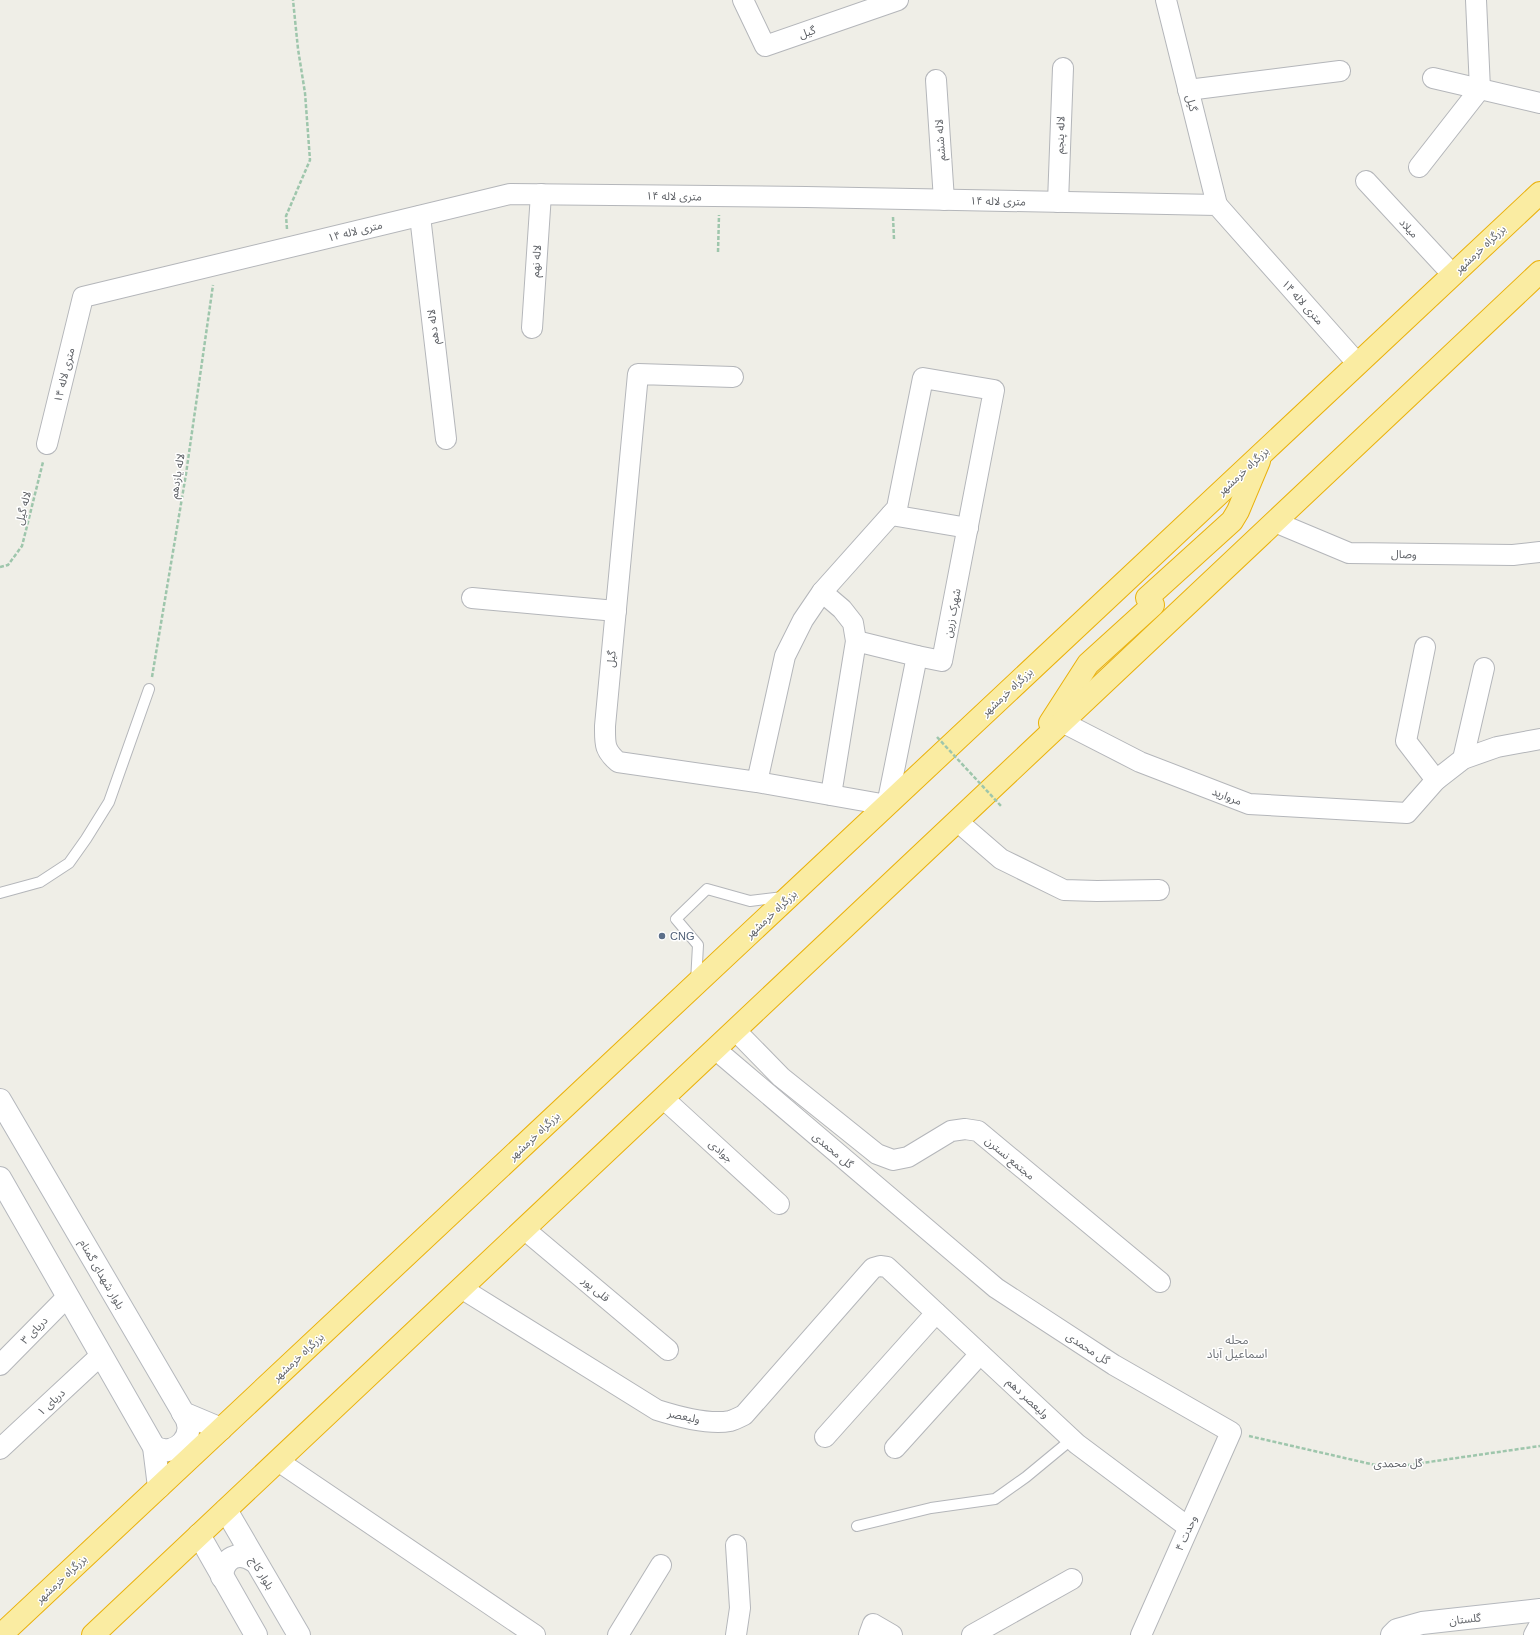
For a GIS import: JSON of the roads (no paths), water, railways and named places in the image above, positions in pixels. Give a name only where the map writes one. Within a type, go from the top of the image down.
[{"type":"highway","name":"بزرگراه خرمشهر","points":[[1,1635],[1540,193]]},
{"type":"highway","points":[[93,1635],[1540,272]]},
{"type":"highway","points":[[1034,749],[1088,664],[1232,521],[1238,511],[1263,453]]},
{"type":"highway","points":[[1130,578],[1168,623]]},
{"type":"main road","name":"بلوار شهدای گمنام","points":[[0,1100],[183,1413],[189,1426],[188,1435],[183,1443],[171,1450],[162,1450],[154,1447]]},
{"type":"main road","points":[[0,1178],[154,1447],[159,1487]]},
{"type":"main road","points":[[183,1413],[221,1429]]},
{"type":"main road","name":"بلوار کاج","points":[[226,1510],[254,1561],[299,1635]]},
{"type":"main road","points":[[199,1535],[256,1635]]},
{"type":"main road","points":[[222,1577],[222,1570],[230,1559],[236,1556],[243,1556],[254,1561]]},
{"type":"main road","name":"گلستان","points":[[1392,1635],[1397,1630],[1422,1623],[1540,1610]]},
{"type":"street","name":"گیل","points":[[743,0],[765,46],[898,0]]},
{"type":"street","name":"گیل","points":[[1167,0],[1217,206]]},
{"type":"street","points":[[1419,167],[1480,89],[1476,0]]},
{"type":"street","name":"لاله پنجم","points":[[1058,202],[1063,68]]},
{"type":"street","points":[[1188,90],[1340,71]]},
{"type":"street","points":[[1433,78],[1540,103]]},
{"type":"street","name":"لاله ششم","points":[[936,80],[944,200]]},
{"type":"street","name":"میلاد","points":[[1366,181],[1453,275]]},
{"type":"street","name":"۱۴ متری لاله","points":[[47,444],[83,297],[510,194],[720,196],[1217,206],[1358,364]]},
{"type":"street","name":"لاله نهم","points":[[532,328],[540,194]]},
{"type":"street","name":"لاله دهم","points":[[420,216],[446,439]]},
{"type":"street","name":"گیل","points":[[732,377],[638,374],[605,726],[605,745],[610,755],[618,762],[757,782],[887,805]]},
{"type":"street","name":"شهرک زرین","points":[[891,515],[897,508],[900,498],[923,378],[994,390],[942,661],[918,656]]},
{"type":"street","points":[[757,782],[785,656],[803,620],[822,592],[891,515],[968,528]]},
{"type":"street","name":"وصال","points":[[1275,522],[1349,553],[1513,555],[1540,552]]},
{"type":"street","points":[[822,592],[842,608],[853,623],[856,641],[831,795]]},
{"type":"street","points":[[472,598],[616,611]]},
{"type":"street","points":[[856,641],[918,656],[887,805]]},
{"type":"street","points":[[1425,647],[1406,742],[1436,780],[1463,759],[1497,747],[1540,739]]},
{"type":"street","points":[[1463,759],[1484,668]]},
{"type":"street","name":"مروارید","points":[[1062,722],[1140,762],[1249,804],[1407,813],[1436,780]]},
{"type":"street","points":[[957,821],[1001,859],[1064,890],[1097,892],[1159,890]]},
{"type":"street","name":"مجتمع نسترن","points":[[735,1030],[781,1077],[877,1154],[893,1160],[908,1157],[952,1131],[965,1129],[978,1131],[1160,1282]]},
{"type":"street","name":"گل محمدی","points":[[714,1049],[996,1288],[1114,1365],[1230,1432]]},
{"type":"street","name":"جوادی","points":[[663,1098],[779,1204]]},
{"type":"street","name":"قلی پور","points":[[524,1229],[668,1350]]},
{"type":"street","name":"ولیعصر دهم","points":[[873,1268],[880,1266],[887,1267],[1072,1439],[1188,1527]]},
{"type":"street","name":"ولیعصر","points":[[461,1288],[657,1410],[676,1416],[708,1421],[730,1421],[744,1414],[873,1268]]},
{"type":"street","name":"دریای ۳","points":[[0,1365],[68,1296]]},
{"type":"street","points":[[825,1437],[936,1313]]},
{"type":"street","points":[[895,1448],[980,1354]]},
{"type":"street","name":"دریای ۱","points":[[0,1450],[102,1355]]},
{"type":"street","name":"وحدت ۴","points":[[1141,1635],[1230,1432]]},
{"type":"street","points":[[278,1461],[535,1635]]},
{"type":"street","points":[[736,1545],[740,1608],[736,1635]]},
{"type":"street","points":[[618,1635],[661,1565]]},
{"type":"street","points":[[985,1632],[1072,1579]]},
{"type":"street","points":[[869,1635],[873,1624],[892,1635]]},
{"type":"street","points":[[1534,1635],[1540,1624]]},
{"type":"lane","points":[[0,893],[40,882],[69,863],[109,802],[150,689]]},
{"type":"lane","points":[[696,984],[698,945],[676,919],[708,889],[750,901],[790,896]]},
{"type":"lane","points":[[857,1526],[931,1508],[995,1499],[1026,1477],[1072,1439]]},
{"type":"place","name":"CNG","points":[[662,936]]},
{"type":"district","name":"محله اسماعیل آباد","points":[[1237,1347]]}]
